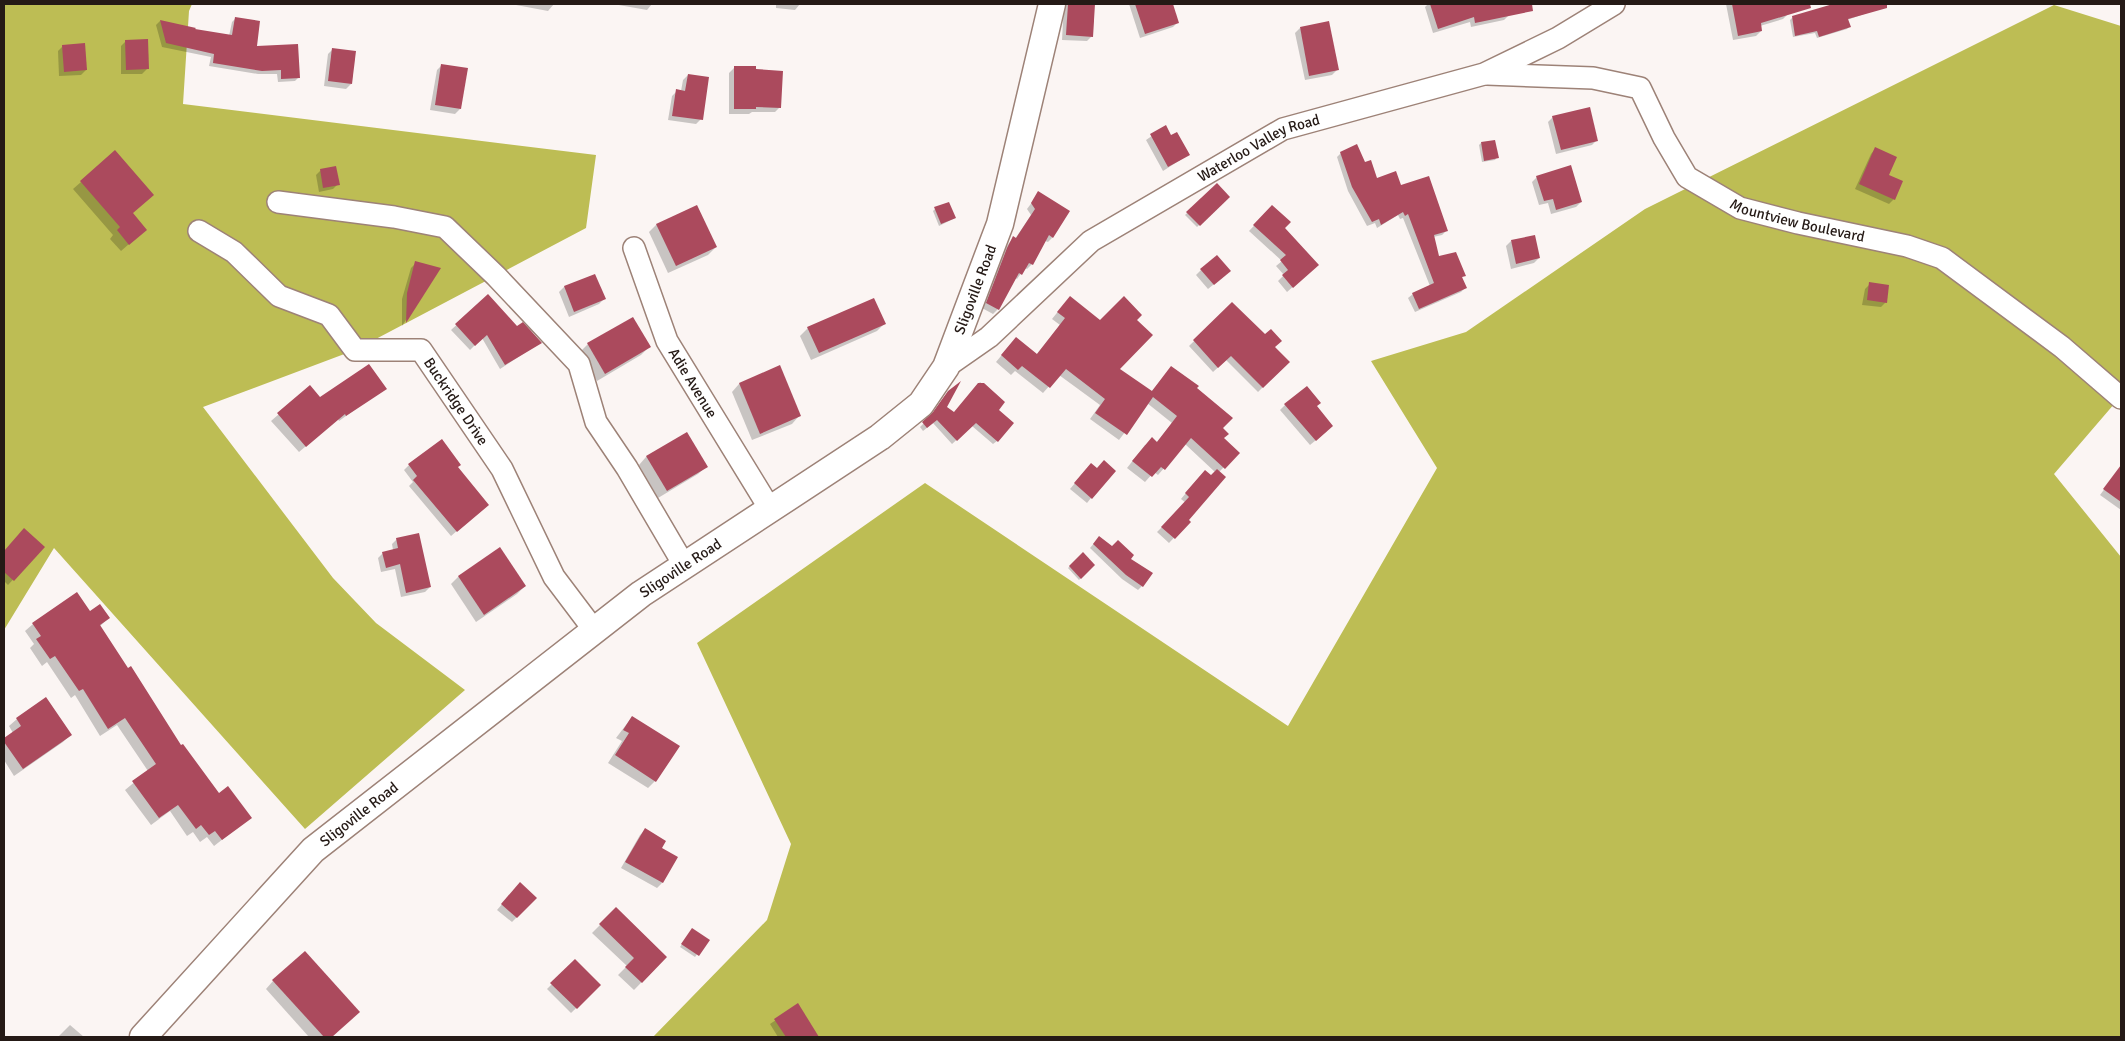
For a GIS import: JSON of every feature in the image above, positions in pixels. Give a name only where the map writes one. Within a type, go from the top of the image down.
[{"type":"street","name":"Sligoville Road","points":[[143,1037],[314,850],[641,594],[887,432],[922,404],[946,367],[1000,224],[1052,4]]},
{"type":"street","name":"Waterloo Valley Road","points":[[946,367],[989,337],[1091,242],[1283,130],[1484,74],[1558,38],[1614,4]]},
{"type":"street","name":"Mountview Boulevard","points":[[1484,74],[1593,78],[1640,88],[1664,138],[1688,177],[1740,208],[1798,223],[1907,246],[1942,258],[2062,347],[2121,398]]},
{"type":"street","points":[[278,202],[445,227],[496,276],[579,364],[596,422],[627,468],[684,566]]},
{"type":"street","name":"Buckridge Drive","points":[[199,231],[234,252],[279,296],[329,315],[355,350],[421,350],[502,469],[554,577],[594,630]]},
{"type":"street","name":"Adie Avenue","points":[[634,248],[668,341],[770,509]]},
{"type":"shaded area","points":[[4,4],[192,4],[189,11],[183,104],[596,155],[586,228],[355,350],[203,407],[333,578],[376,623],[465,690],[305,829],[54,548],[4,630]]},
{"type":"shaded area","points":[[2054,5],[2121,26],[2121,396],[2054,474],[2121,557],[2121,1037],[653,1037],[767,920],[791,844],[697,643],[925,483],[1288,726],[1437,468],[1371,361],[1466,332],[1645,209]]},
{"type":"building","points":[[1068,4],[1095,4],[1093,37],[1066,35]]},
{"type":"building","points":[[1135,4],[1173,4],[1179,23],[1145,34]]},
{"type":"building","points":[[1430,4],[1532,4],[1533,11],[1475,23],[1474,17],[1438,29]]},
{"type":"building","points":[[1732,4],[1810,4],[1811,8],[1761,23],[1762,31],[1738,36]]},
{"type":"building","points":[[1833,4],[1887,4],[1887,8],[1848,19],[1851,27],[1819,37],[1817,31],[1795,36],[1792,16]]},
{"type":"building","points":[[235,17],[260,21],[257,46],[298,44],[300,78],[281,79],[281,70],[262,71],[213,63],[214,54],[166,43],[160,20],[195,29],[232,35]]},
{"type":"building","points":[[1329,21],[1339,70],[1309,76],[1300,27]]},
{"type":"building","points":[[148,39],[149,69],[126,70],[125,40]]},
{"type":"building","points":[[85,43],[87,70],[64,72],[62,45]]},
{"type":"building","points":[[332,48],[356,51],[352,84],[328,81]]},
{"type":"building","points":[[441,64],[468,68],[461,109],[435,105]]},
{"type":"building","points":[[734,66],[756,66],[756,69],[783,71],[781,108],[756,107],[756,109],[734,109]]},
{"type":"building","points":[[688,74],[709,77],[703,120],[672,116],[676,89],[685,91]]},
{"type":"building","points":[[1590,107],[1598,141],[1561,150],[1552,116]]},
{"type":"building","points":[[1166,125],[1171,135],[1177,132],[1190,155],[1168,167],[1150,134]]},
{"type":"building","points":[[1495,140],[1499,158],[1484,161],[1481,142]]},
{"type":"building","points":[[1357,144],[1365,162],[1371,160],[1377,178],[1396,171],[1401,185],[1429,176],[1448,231],[1434,235],[1439,256],[1456,252],[1466,276],[1462,277],[1467,288],[1419,309],[1412,293],[1434,283],[1408,214],[1405,216],[1403,212],[1381,225],[1379,219],[1372,222],[1352,187],[1340,152]]},
{"type":"building","points":[[1875,147],[1897,157],[1889,175],[1903,181],[1895,200],[1859,184]]},
{"type":"building","points":[[115,150],[154,195],[133,213],[147,230],[129,245],[117,230],[120,227],[80,181]]},
{"type":"building","points":[[1571,165],[1582,202],[1556,210],[1553,199],[1544,201],[1536,176]]},
{"type":"building","points":[[336,166],[340,185],[323,188],[320,169]]},
{"type":"building","points":[[1217,183],[1230,197],[1200,226],[1186,212]]},
{"type":"building","points":[[1038,191],[1070,211],[1053,238],[1049,235],[1033,265],[1029,263],[1022,275],[1019,273],[999,310],[986,303],[1013,236],[1016,238],[1035,209],[1031,203]]},
{"type":"building","points":[[949,202],[956,218],[941,224],[934,207]]},
{"type":"building","points":[[697,205],[717,247],[676,266],[656,224]]},
{"type":"building","points":[[1272,205],[1291,222],[1285,228],[1319,265],[1293,288],[1282,275],[1288,270],[1280,260],[1286,255],[1253,225]]},
{"type":"building","points":[[1535,235],[1540,258],[1516,264],[1511,240]]},
{"type":"building","points":[[1217,255],[1231,271],[1214,285],[1200,269]]},
{"type":"building","points":[[415,261],[441,268],[406,323],[407,293]]},
{"type":"building","points":[[595,274],[606,299],[574,312],[564,286]]},
{"type":"building","points":[[1869,282],[1889,285],[1887,303],[1867,300]]},
{"type":"building","points":[[488,294],[517,326],[523,322],[542,343],[505,365],[487,335],[475,346],[455,324]]},
{"type":"building","points":[[1070,296],[1100,320],[1124,296],[1142,315],[1137,320],[1153,335],[1120,369],[1152,391],[1171,366],[1199,386],[1197,388],[1233,418],[1223,428],[1229,434],[1224,438],[1240,453],[1225,469],[1191,438],[1165,470],[1161,467],[1152,477],[1132,461],[1152,437],[1157,442],[1177,416],[1153,397],[1127,435],[1095,413],[1105,399],[1066,369],[1050,388],[1022,366],[1018,370],[1001,355],[1016,337],[1037,354],[1065,318],[1057,312]]},
{"type":"building","points":[[874,298],[886,324],[819,353],[807,327]]},
{"type":"building","points":[[1232,302],[1265,334],[1271,329],[1282,341],[1275,347],[1290,362],[1263,388],[1231,356],[1218,368],[1193,340]]},
{"type":"building","points":[[633,317],[651,347],[605,374],[587,343]]},
{"type":"building","points":[[369,364],[387,389],[346,416],[345,414],[306,447],[277,413],[310,385],[320,397]]},
{"type":"building","points":[[780,365],[801,416],[760,434],[739,383]]},
{"type":"building","points":[[961,381],[947,407],[954,412],[978,383],[984,383],[1005,402],[999,410],[1014,423],[998,442],[976,423],[957,441],[937,420],[927,428],[922,422],[933,412],[948,391]]},
{"type":"building","points":[[1307,386],[1321,403],[1317,406],[1333,426],[1316,441],[1284,404]]},
{"type":"building","points":[[687,432],[708,467],[667,491],[646,456]]},
{"type":"building","points":[[442,439],[461,465],[458,467],[489,505],[457,532],[413,480],[417,476],[408,464]]},
{"type":"building","points":[[1104,460],[1116,471],[1092,499],[1074,483],[1091,463],[1097,468]]},
{"type":"building","points":[[2121,465],[2121,502],[2103,489]]},
{"type":"building","points":[[1217,469],[1226,477],[1189,520],[1191,522],[1175,539],[1161,527],[1189,497],[1185,493],[1205,470],[1211,475]]},
{"type":"building","points":[[24,528],[45,547],[14,581],[4,572],[4,551]]},
{"type":"building","points":[[419,533],[431,587],[406,593],[400,564],[386,568],[382,552],[398,548],[396,538]]},
{"type":"building","points":[[1099,536],[1112,546],[1118,540],[1134,555],[1131,559],[1153,573],[1143,587],[1126,575],[1093,544]]},
{"type":"building","points":[[500,547],[526,586],[484,615],[458,576]]},
{"type":"building","points":[[1083,552],[1095,565],[1081,579],[1069,566]]},
{"type":"building","points":[[77,592],[90,611],[100,604],[110,618],[100,625],[128,668],[131,666],[181,745],[183,744],[219,793],[228,786],[252,818],[222,840],[215,831],[209,835],[201,825],[196,829],[178,805],[159,818],[132,781],[156,764],[125,718],[108,729],[83,689],[79,691],[55,656],[50,659],[36,639],[41,636],[32,623]]},
{"type":"building","points":[[46,697],[72,735],[23,769],[4,742],[4,738],[21,726],[16,718]]},
{"type":"building","points":[[632,716],[680,746],[656,782],[615,755],[629,733],[623,730]]},
{"type":"building","points":[[645,828],[666,841],[662,848],[678,857],[663,883],[625,862]]},
{"type":"building","points":[[520,882],[537,898],[517,918],[501,904]]},
{"type":"building","points":[[616,907],[667,957],[642,983],[625,967],[634,958],[599,924]]},
{"type":"building","points":[[692,928],[710,940],[699,956],[681,944]]},
{"type":"building","points":[[305,951],[360,1012],[332,1037],[324,1037],[272,980]]},
{"type":"building","points":[[575,959],[601,985],[577,1009],[550,983]]},
{"type":"building","points":[[798,1003],[819,1037],[786,1037],[774,1019]]}]
